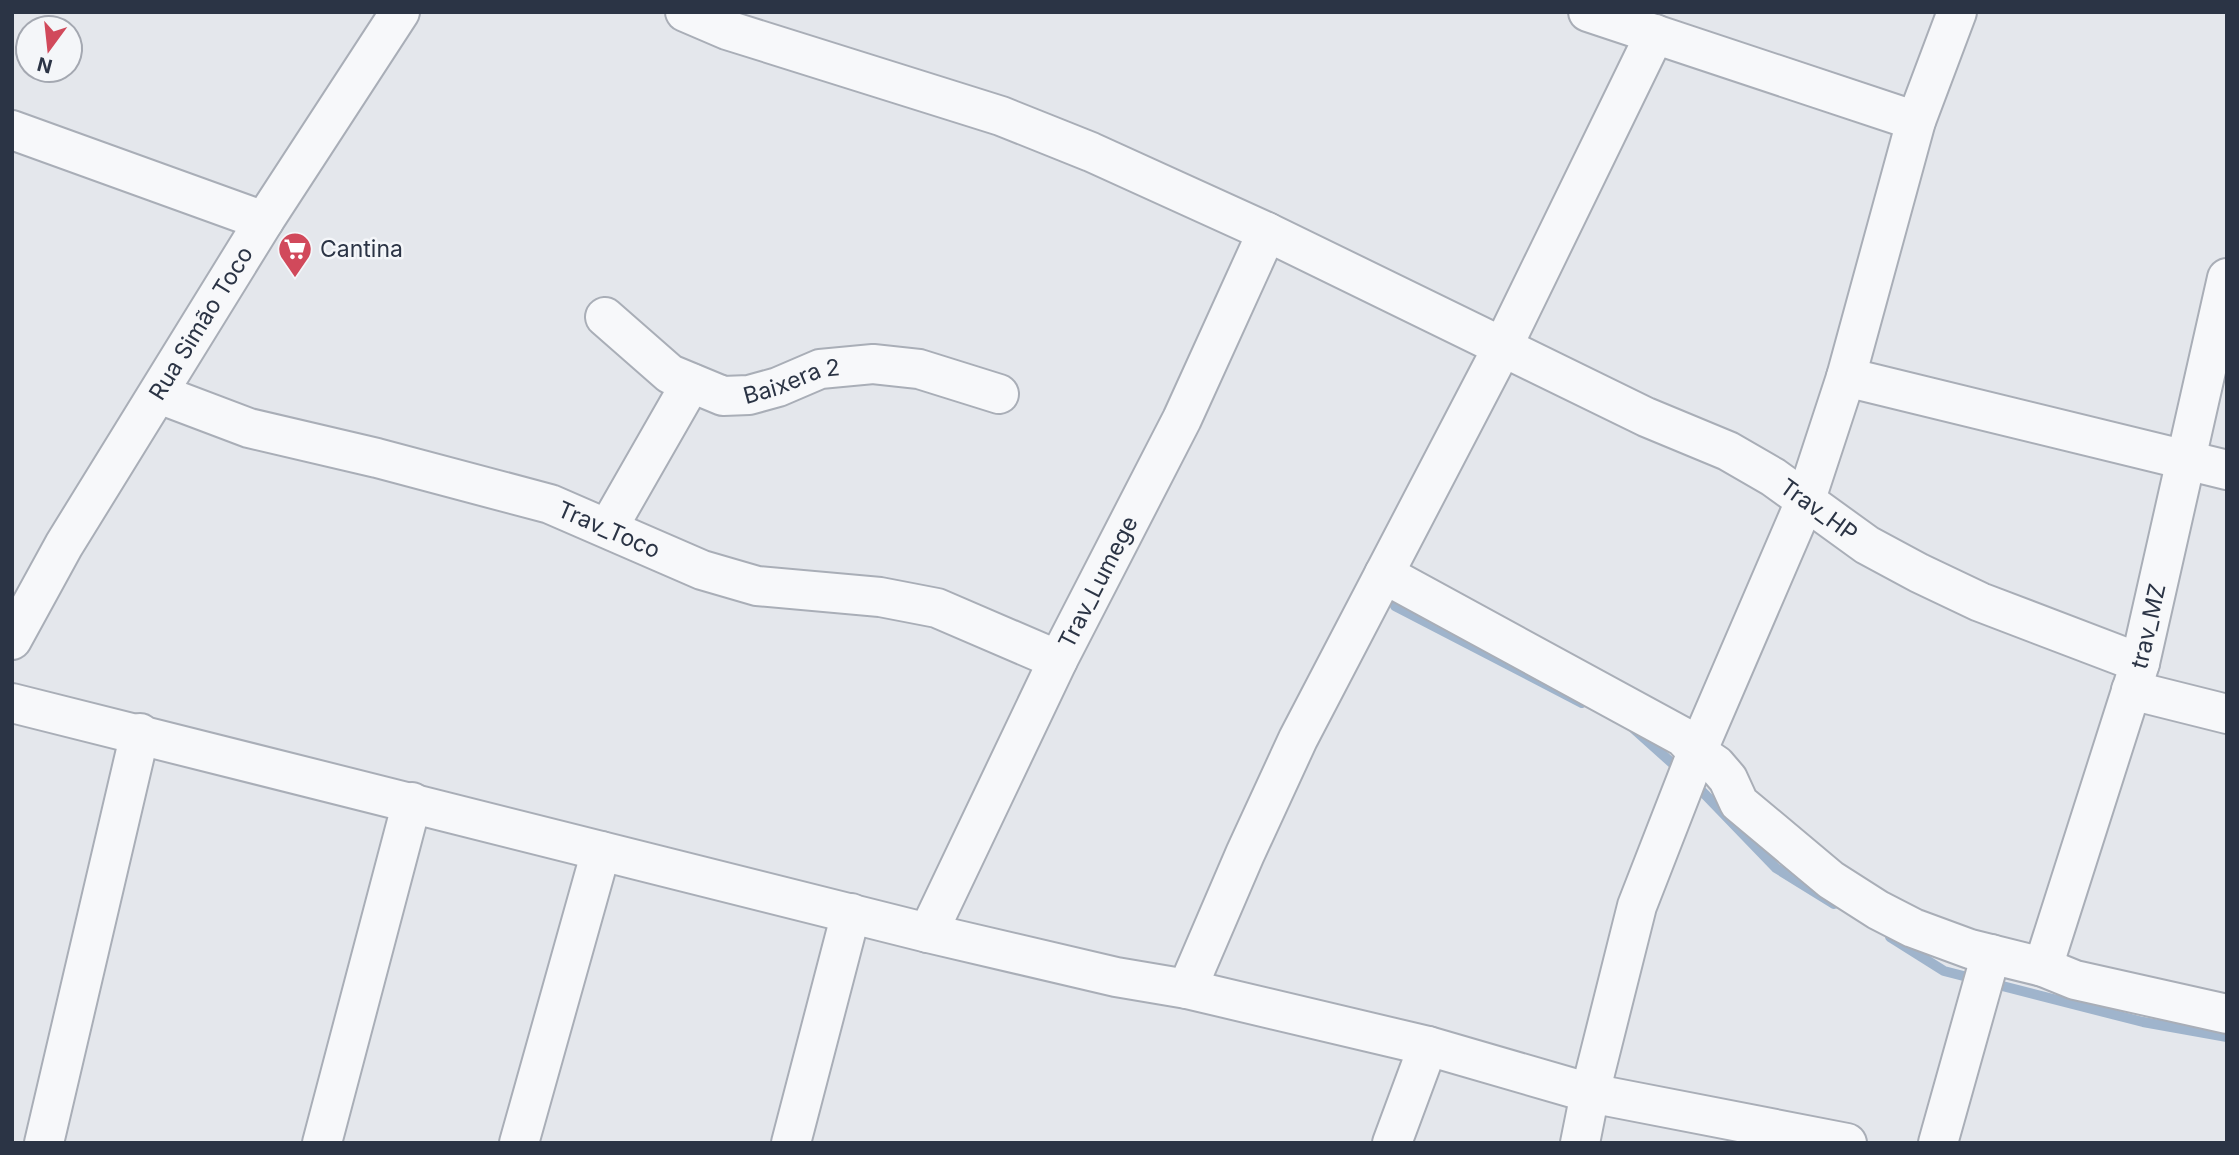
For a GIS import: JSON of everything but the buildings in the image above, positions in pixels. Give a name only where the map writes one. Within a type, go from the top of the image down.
[{"type":"street","name":"Rua Simão Toco","points":[[12,640],[64,545],[264,221],[400,12]]},
{"type":"street","name":"Trav_HP","points":[[685,12],[727,30],[1001,116],[1091,152],[1267,233],[1646,417],[1728,451],[1806,499],[1867,545],[1919,573],[2136,677],[2227,714]]},
{"type":"street","points":[[1580,1143],[1637,906],[1696,752],[1806,499],[1846,377],[1916,121],[1957,12]]},
{"type":"street","points":[[1605,15],[1916,121]]},
{"type":"street","points":[[1187,989],[1293,751],[1502,348],[1655,34]]},
{"type":"street","points":[[12,130],[264,221]]},
{"type":"street","name":"Trav_Lumege","points":[[929,933],[1058,660],[1182,419],[1267,233]]},
{"type":"street","name":"trav_MZ","points":[[2043,967],[2136,677],[2227,278]]},
{"type":"street","name":"Baixera 2","points":[[605,317],[670,374],[723,396],[749,395],[778,387],[820,369],[873,364],[919,369],[999,394]]},
{"type":"street","points":[[1846,377],[2227,470]]},
{"type":"street","points":[[608,528],[691,383]]},
{"type":"street","name":"Trav_Toco","points":[[159,394],[249,428],[377,458],[550,504],[702,570],[757,586],[880,597],[937,608],[1058,660]]},
{"type":"street","points":[[1384,574],[1683,737],[1728,779],[1739,803],[1831,880],[1878,910],[1913,928],[1970,949],[2043,967],[2076,980],[2227,1014]]},
{"type":"street","points":[[12,703],[929,933],[1116,977],[1187,989],[1428,1046],[1590,1093],[1847,1143]]},
{"type":"street","points":[[44,1143],[140,733]]},
{"type":"street","points":[[322,1143],[412,802]]},
{"type":"street","points":[[519,1143],[601,851]]},
{"type":"street","points":[[791,1143],[851,913]]},
{"type":"street","points":[[1938,1143],[1992,954]]},
{"type":"street","points":[[1392,1143],[1428,1046]]},
{"type":"waterway","points":[[1395,606],[1582,703]]},
{"type":"waterway","points":[[1634,729],[1682,772]]},
{"type":"waterway","points":[[1694,783],[1776,868],[1834,904]]},
{"type":"waterway","points":[[1890,937],[1944,971],[2143,1022],[2227,1037]]},
{"type":"place","name":"Cantina","points":[[295,279]]}]
